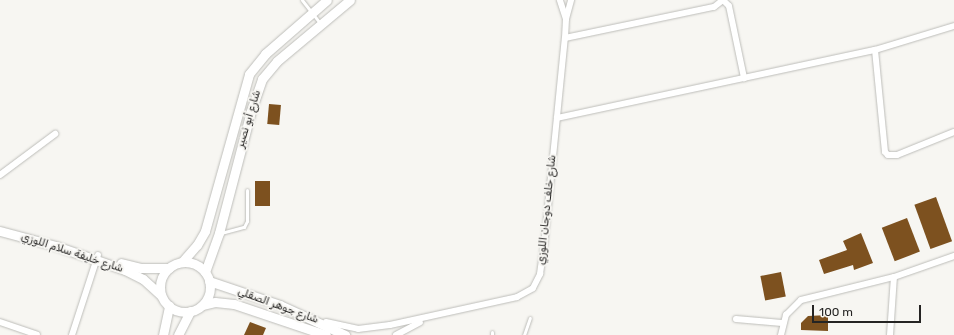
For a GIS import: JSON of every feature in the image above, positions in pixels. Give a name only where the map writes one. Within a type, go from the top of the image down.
[{"type":"main road","name":"شارع أبو نصير","points":[[182,262],[197,245],[209,219],[238,105],[249,74],[265,54],[327,0]]},
{"type":"main road","name":"شارع أبو نصير","points":[[205,272],[219,233],[251,111],[262,79],[277,61],[350,0]]},
{"type":"main road","name":"شارع خليفة سلام اللوزي","points":[[0,225],[97,257],[135,275],[161,295]]},
{"type":"main road","name":"شارع خليفة سلام اللوزي","points":[[0,231],[132,266],[169,268]]},
{"type":"main road","points":[[178,335],[190,312],[203,304],[210,290],[209,281],[205,272],[195,264],[182,262],[169,268],[160,283],[161,295],[169,306],[175,310],[190,312]]},
{"type":"main road","name":"شارع جوهر الصقلي","points":[[209,281],[316,320],[345,335]]},
{"type":"main road","name":"شارع جوهر الصقلي","points":[[203,304],[214,302],[234,304],[326,335]]},
{"type":"main road","points":[[163,335],[169,306]]},
{"type":"street","name":"شارع خلف دوجان اللوزي","points":[[560,0],[566,19]]},
{"type":"street","name":"شارع خلف دوجان اللوزي","points":[[316,320],[358,329],[427,318],[517,297],[530,290],[538,282],[544,247],[566,19],[571,0]]},
{"type":"street","points":[[565,38],[714,7],[723,0],[729,6],[744,78]]},
{"type":"street","points":[[557,118],[875,50],[954,26]]},
{"type":"street","points":[[875,50],[885,152],[888,155],[897,155],[954,132]]},
{"type":"street","points":[[0,175],[55,134]]},
{"type":"street","points":[[781,335],[782,323],[792,306],[802,300],[894,277],[954,256]]},
{"type":"street","points":[[72,335],[97,257]]},
{"type":"street","points":[[890,335],[894,277]]},
{"type":"street","name":"شارع خلف دوجان اللوزي","points":[[396,335],[427,318]]},
{"type":"street","points":[[736,319],[782,323]]},
{"type":"street","points":[[0,322],[30,334],[37,335]]},
{"type":"lane","points":[[302,0],[321,24]]},
{"type":"lane","points":[[219,233],[244,227],[247,221],[247,190]]},
{"type":"lane","points":[[524,335],[530,318]]},
{"type":"building","points":[[269,104],[281,105],[279,125],[267,124]]},
{"type":"building","points":[[255,181],[270,181],[270,206],[255,206]]},
{"type":"building","points":[[936,197],[952,241],[930,249],[914,205]]},
{"type":"building","points":[[907,218],[920,252],[895,261],[882,228]]},
{"type":"building","points":[[861,233],[873,263],[854,270],[853,265],[824,274],[819,260],[847,250],[843,241]]},
{"type":"building","points":[[781,272],[786,297],[765,301],[760,276]]},
{"type":"building","points":[[828,315],[828,331],[801,330],[801,323],[808,316]]},
{"type":"building","points":[[250,322],[266,328],[263,335],[244,335]]}]
